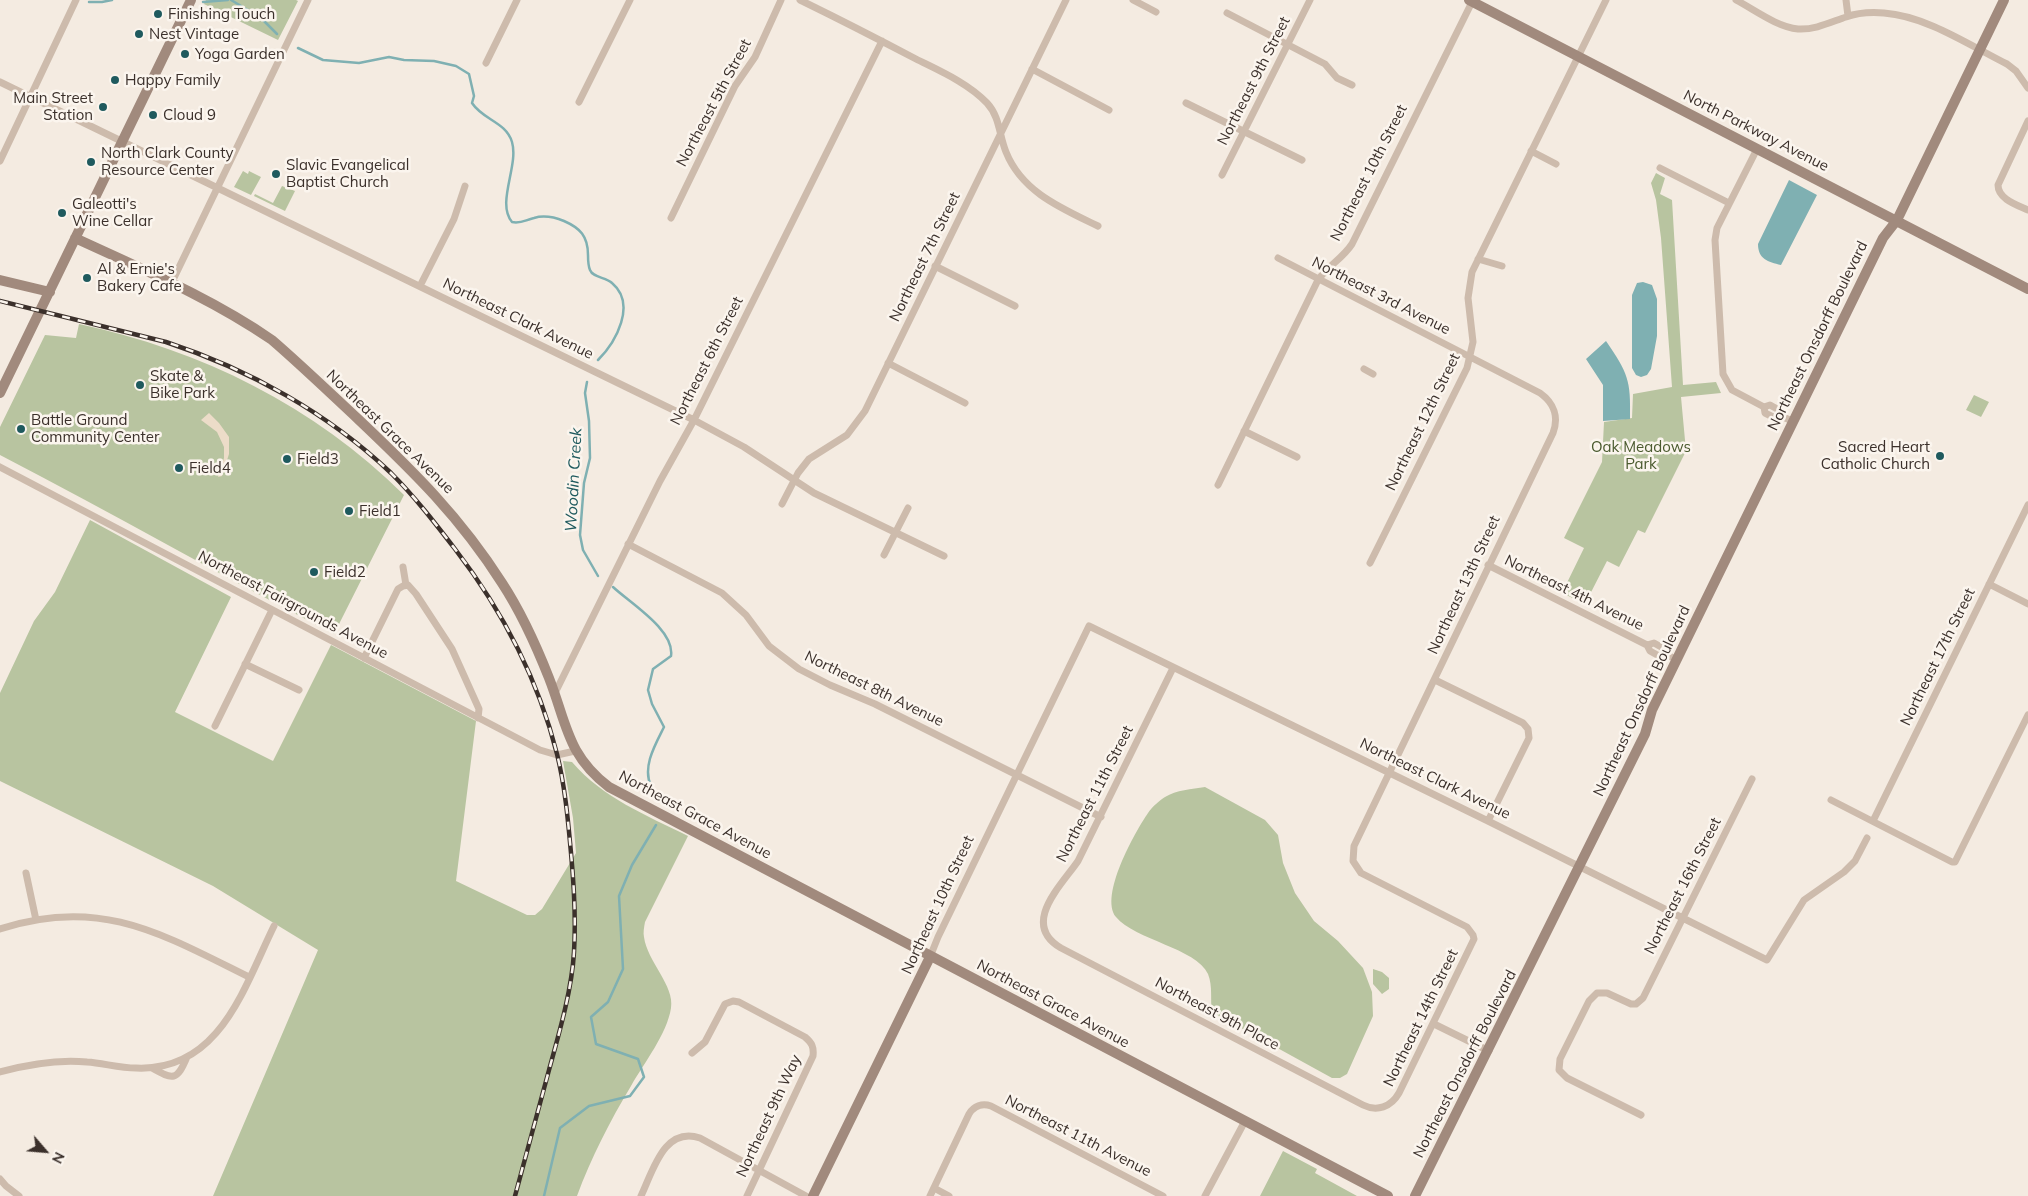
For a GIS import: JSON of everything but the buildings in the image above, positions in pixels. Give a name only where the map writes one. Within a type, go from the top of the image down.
[{"type":"street","points":[[0,161],[76,0]]},
{"type":"street","points":[[0,394],[191,0]]},
{"type":"street","points":[[171,284],[308,0]]},
{"type":"street","points":[[486,63],[517,0]]},
{"type":"street","points":[[579,102],[630,0]]},
{"type":"street","name":"Northeast 5th Street","points":[[671,218],[735,86],[754,57],[781,0]]},
{"type":"street","points":[[800,0],[950,76],[974,91],[993,110],[999,122],[1011,163],[1032,189],[1058,206],[1098,226]]},
{"type":"street","name":"Northeast 7th Street","points":[[782,504],[794,481],[809,459],[816,452],[841,439],[853,429],[865,411],[1066,0]]},
{"type":"street","points":[[1133,0],[1156,12]]},
{"type":"street","name":"Northeast 9th Street","points":[[1222,175],[1310,0]]},
{"type":"street","name":"Northeast 12th Street","points":[[1370,563],[1471,357],[1473,333],[1468,308],[1468,289],[1478,259],[1606,0]]},
{"type":"street","points":[[1736,0],[1788,26],[1797,28],[1809,29],[1848,16],[1882,12],[1908,17],[2007,64],[2016,71],[2028,88]]},
{"type":"street","points":[[1846,0],[1848,16]]},
{"type":"street","name":"Northeast Onsdorff Boulevard","points":[[1416,1196],[1645,734],[1652,710],[1721,573],[1792,421],[1883,238],[1897,220],[2004,0]]},
{"type":"street","name":"North Parkway Avenue","points":[[1471,1],[2028,289]]},
{"type":"street","name":"Northeast 10th Street","points":[[1218,485],[1318,280],[1323,272],[1346,254],[1352,244],[1471,1]]},
{"type":"street","points":[[1227,13],[1326,64],[1337,78],[1352,85]]},
{"type":"street","name":"Northeast 6th Street","points":[[555,693],[660,481],[694,420],[882,41]]},
{"type":"street","points":[[1032,69],[1109,110]]},
{"type":"street","name":"Northeast Clark Avenue","points":[[0,82],[694,420],[744,447],[814,493],[944,556]]},
{"type":"street","points":[[1186,103],[1302,160]]},
{"type":"street","points":[[2028,122],[2000,179],[1998,191],[2006,199],[2028,210]]},
{"type":"street","points":[[1757,149],[1728,203],[1717,228],[1715,240],[1723,374],[1732,390],[1764,407],[1765,413],[1775,418],[1781,416],[1792,421]]},
{"type":"street","points":[[1531,151],[1556,164]]},
{"type":"street","points":[[1660,168],[1728,203]]},
{"type":"street","points":[[420,286],[454,219],[465,186]]},
{"type":"street","name":"Northeast Grace Avenue","points":[[76,238],[246,322],[272,340],[412,470],[463,527],[503,584],[526,625],[555,693],[575,751],[584,765],[609,788],[1388,1196]]},
{"type":"street","name":"Northeast 3rd Avenue","points":[[1278,258],[1471,357]]},
{"type":"street","points":[[1478,259],[1502,266]]},
{"type":"street","points":[[935,266],[1015,306]]},
{"type":"street","points":[[0,280],[50,292]]},
{"type":"street","name":"Northeast 13th Street","points":[[1471,357],[1544,396],[1554,408],[1556,418],[1553,433],[1488,565],[1435,680],[1356,839],[1353,861],[1360,873],[1467,927],[1473,934]]},
{"type":"street","points":[[888,363],[965,403]]},
{"type":"street","points":[[1364,369],[1373,374]]},
{"type":"street","points":[[1244,431],[1297,457]]},
{"type":"street","name":"Northeast Fairgrounds Avenue","points":[[0,467],[540,750],[557,755],[575,751]]},
{"type":"street","name":"Northeast 17th Street","points":[[1873,821],[2028,505]]},
{"type":"street","points":[[884,555],[908,508]]},
{"type":"street","name":"Northeast 8th Avenue","points":[[628,544],[722,593],[746,615],[769,646],[799,669],[830,685],[875,704],[1101,817]]},
{"type":"street","name":"Northeast 4th Avenue","points":[[1488,565],[1647,644],[1650,651],[1659,656],[1666,654],[1677,660]]},
{"type":"street","points":[[403,567],[406,585]]},
{"type":"street","points":[[1989,584],[2028,604]]},
{"type":"street","points":[[364,658],[398,589],[406,585]]},
{"type":"street","points":[[406,585],[413,589],[452,649],[479,709],[478,718]]},
{"type":"street","points":[[215,726],[272,610]]},
{"type":"street","name":"Northeast Clark Avenue","points":[[1089,626],[1488,820],[1767,960],[1804,900],[1850,866],[1855,861],[1868,838]]},
{"type":"street","name":"Northeast 10th Street","points":[[813,1196],[1089,626]]},
{"type":"street","points":[[246,664],[299,690]]},
{"type":"street","name":"Northeast 11th Street","points":[[1045,932],[1043,922],[1045,910],[1059,886],[1078,861],[1173,668]]},
{"type":"street","points":[[1435,680],[1523,723],[1528,729],[1528,738],[1488,820]]},
{"type":"street","points":[[1831,800],[1955,862],[2028,715]]},
{"type":"street","name":"Northeast 16th Street","points":[[1642,1115],[1567,1078],[1559,1070],[1560,1059],[1589,1001],[1597,993],[1606,993],[1627,1003],[1636,1004],[1643,998],[1752,779]]},
{"type":"street","points":[[26,873],[36,920]]},
{"type":"street","points":[[0,929],[36,920],[75,917],[126,923],[165,936],[249,977]]},
{"type":"street","points":[[0,1072],[34,1064],[56,1062],[85,1062],[151,1068],[165,1066],[187,1057],[205,1045],[220,1030],[230,1015],[274,926]]},
{"type":"street","name":"Northeast 9th Place","points":[[1045,932],[1052,941],[1071,954],[1363,1105],[1372,1109],[1383,1108]]},
{"type":"street","name":"Northeast 14th Street","points":[[1383,1108],[1396,1098],[1473,944],[1473,934]]},
{"type":"street","name":"Northeast 9th Way","points":[[692,1053],[705,1042],[725,1004],[733,1001],[805,1037],[814,1048],[813,1056],[747,1196]]},
{"type":"street","points":[[1434,1024],[1488,1051]]},
{"type":"street","points":[[151,1068],[168,1077],[176,1076],[182,1070],[187,1057]]},
{"type":"street","name":"Northeast 11th Avenue","points":[[934,1188],[969,1114],[978,1105],[991,1106],[1163,1196]]},
{"type":"street","points":[[1206,1196],[1245,1121]]},
{"type":"street","points":[[641,1196],[665,1147],[671,1141],[680,1137],[690,1136],[700,1138],[806,1196]]},
{"type":"street","points":[[0,1179],[3,1189],[19,1196]]},
{"type":"street","points":[[930,1196],[934,1188],[949,1196]]},
{"type":"green space","points":[[206,0],[298,1],[278,40],[204,4]]},
{"type":"green space","points":[[243,171],[248,174],[249,171],[261,177],[251,195],[234,187]]},
{"type":"green space","name":"Oak Meadows Park","points":[[1656,173],[1665,178],[1660,194],[1672,200],[1683,385],[1716,382],[1721,393],[1681,397],[1686,451],[1645,533],[1638,530],[1619,567],[1607,561],[1585,604],[1562,593],[1584,548],[1564,538],[1602,462],[1604,422],[1632,418],[1633,394],[1672,387],[1661,238],[1656,200],[1651,183]]},
{"type":"green space","points":[[282,186],[295,191],[285,211],[254,196],[255,194],[273,203]]},
{"type":"green space","points":[[79,324],[169,349],[212,366],[254,386],[333,434],[404,495],[334,634],[0,455],[0,427],[45,335],[76,338]]},
{"type":"green space","points":[[1974,395],[1989,402],[1981,417],[1966,410]]},
{"type":"green space","points":[[90,520],[231,597],[175,712],[273,761],[331,645],[476,721],[456,881],[527,915],[535,915],[542,909],[576,853],[573,818],[563,761],[572,762],[597,786],[626,805],[688,836],[645,922],[644,930],[646,946],[669,991],[671,1008],[669,1018],[660,1038],[608,1126],[577,1196],[213,1196],[318,950],[213,886],[0,781],[0,693],[34,621],[55,592]]},
{"type":"green space","points":[[1205,787],[1265,820],[1278,835],[1283,863],[1295,893],[1314,921],[1338,941],[1363,968],[1372,992],[1373,1016],[1347,1074],[1340,1078],[1332,1078],[1212,1012],[1210,979],[1201,965],[1191,957],[1137,932],[1116,917],[1112,907],[1115,880],[1135,834],[1148,813],[1158,802],[1169,795],[1184,790]]},
{"type":"green space","points":[[1373,969],[1382,972],[1389,978],[1389,989],[1382,994],[1373,984]]},
{"type":"green space","points":[[1283,1151],[1317,1169],[1315,1173],[1357,1196],[1260,1196]]},
{"type":"shaded area","points":[[209,413],[229,437],[229,454],[222,476],[218,477],[224,458],[224,447],[217,432],[201,420]]},
{"type":"water","points":[[1789,180],[1817,195],[1781,265],[1765,259],[1758,249],[1758,244]]},
{"type":"water","points":[[1643,282],[1652,285],[1657,299],[1657,336],[1651,369],[1647,375],[1641,377],[1636,375],[1632,368],[1632,295],[1637,283]]},
{"type":"water","points":[[1606,341],[1627,377],[1630,395],[1630,419],[1603,421],[1603,385],[1586,359]]},
{"type":"waterway","name":"Woodin Creek","points":[[89,2],[112,0]]},
{"type":"waterway","name":"Woodin Creek","points":[[203,2],[228,0]]},
{"type":"waterway","name":"Woodin Creek","points":[[231,0],[261,18],[277,34]]},
{"type":"waterway","name":"Woodin Creek","points":[[298,48],[323,60],[359,63],[389,57],[404,60],[434,61],[456,66],[469,74],[474,96],[472,103],[482,113],[500,125],[509,135],[512,142],[513,162],[506,205],[512,222],[545,217],[570,224],[579,230],[585,238],[588,248],[588,264],[592,273],[612,283],[619,292],[623,301],[621,323],[611,343],[598,360]]},
{"type":"waterway","name":"Woodin Creek","points":[[587,382],[585,393],[589,421],[590,458],[584,483],[580,535],[583,550],[598,576]]},
{"type":"waterway","name":"Woodin Creek","points":[[613,587],[659,627],[666,636],[670,646],[671,656],[653,669],[648,690],[652,704],[664,727],[649,764],[648,771],[651,786]]},
{"type":"waterway","name":"Woodin Creek","points":[[544,1196],[560,1128],[589,1106],[630,1096],[644,1077],[638,1059],[596,1044],[591,1017],[608,1002],[623,969],[619,896],[632,865],[656,825]]},
{"type":"railway","points":[[0,301],[166,342],[227,365],[257,379],[314,412],[367,451],[408,491],[472,572],[503,621],[529,672],[540,699],[557,754],[567,816],[575,915],[573,966],[568,996],[515,1196]]},
{"type":"place","name":"Finishing Touch","points":[[158,14]]},
{"type":"place","name":"Nest Vintage","points":[[139,34]]},
{"type":"place","name":"Yoga Garden","points":[[185,54]]},
{"type":"place","name":"Happy Family","points":[[115,80]]},
{"type":"place","name":"Main Street Station","points":[[103,107]]},
{"type":"place","name":"Cloud 9","points":[[153,115]]},
{"type":"place","name":"North Clark County Resource Center","points":[[91,162]]},
{"type":"place","name":"Slavic Evangelical Baptist Church","points":[[276,174]]},
{"type":"place","name":"Galeotti's Wine Cellar","points":[[62,213]]},
{"type":"place","name":"Al & Ernie's Bakery Cafe","points":[[87,278]]},
{"type":"place","name":"Skate & Bike Park","points":[[140,385]]},
{"type":"place","name":"Battle Ground Community Center","points":[[21,429]]},
{"type":"place","name":"Sacred Heart Catholic Church","points":[[1940,456]]},
{"type":"place","name":"Field3","points":[[287,459]]},
{"type":"place","name":"Field4","points":[[179,468]]},
{"type":"place","name":"Field1","points":[[349,511]]},
{"type":"place","name":"Field2","points":[[314,572]]}]
